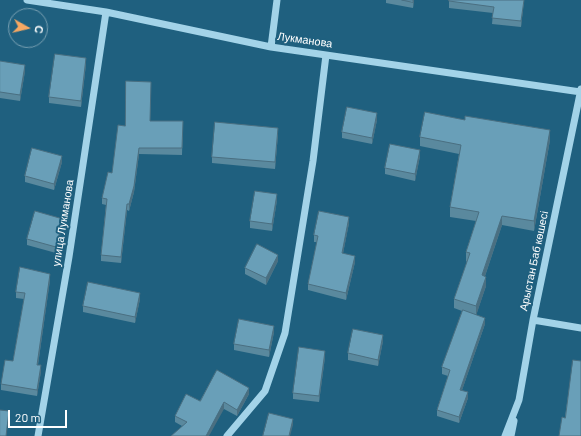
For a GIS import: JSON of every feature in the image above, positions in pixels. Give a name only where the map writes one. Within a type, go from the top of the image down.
[{"type":"street","name":"Лукманова","points":[[27,0],[106,12],[271,47],[581,91]]},
{"type":"street","points":[[271,47],[277,0]]},
{"type":"street","name":"улица Лукманова","points":[[38,436],[69,257],[106,12]]},
{"type":"street","points":[[227,436],[265,391],[285,333],[313,161],[326,55]]},
{"type":"street","name":"Арыстан Баб көшесі","points":[[505,436],[519,400],[533,320],[581,91]]},
{"type":"street","points":[[533,320],[581,328]]},
{"type":"street","points":[[511,436],[519,400]]},
{"type":"building","points":[[402,0],[413,0],[413,2]]},
{"type":"building","points":[[449,0],[524,0],[521,21],[492,18],[494,7]]},
{"type":"building","points":[[55,54],[86,58],[81,101],[49,97]]},
{"type":"building","points":[[0,61],[25,65],[20,95],[0,92]]},
{"type":"building","points":[[126,81],[151,82],[150,121],[183,121],[182,148],[139,148],[134,186],[129,204],[127,204],[121,257],[101,255],[107,199],[102,198],[108,172],[112,173],[118,125],[125,126]]},
{"type":"building","points":[[347,107],[377,113],[372,138],[342,132]]},
{"type":"building","points":[[425,112],[465,120],[465,116],[550,130],[534,221],[502,216],[482,275],[486,277],[476,306],[454,299],[470,253],[466,252],[479,212],[450,207],[461,145],[420,137]]},
{"type":"building","points":[[215,122],[278,128],[275,162],[212,157]]},
{"type":"building","points":[[390,144],[420,150],[415,174],[385,168]]},
{"type":"building","points":[[32,148],[62,156],[54,184],[25,176]]},
{"type":"building","points":[[255,191],[277,194],[272,224],[250,221]]},
{"type":"building","points":[[35,211],[63,219],[56,247],[27,239]]},
{"type":"building","points":[[319,211],[349,217],[342,253],[355,256],[346,293],[308,284],[318,236],[314,235]]},
{"type":"building","points":[[257,244],[278,255],[266,278],[245,268]]},
{"type":"building","points":[[20,267],[50,274],[37,365],[41,365],[37,390],[1,384],[5,360],[13,361],[25,293],[16,292]]},
{"type":"building","points":[[88,282],[140,293],[135,317],[83,306]]},
{"type":"building","points":[[463,310],[485,318],[460,390],[468,392],[459,417],[437,410],[450,370],[442,367]]},
{"type":"building","points":[[239,319],[274,326],[269,350],[234,344]]},
{"type":"building","points":[[353,329],[383,335],[378,360],[348,353]]},
{"type":"building","points":[[299,347],[325,351],[319,396],[293,393]]},
{"type":"building","points":[[573,360],[581,361],[581,436],[559,436],[562,417],[565,418]]},
{"type":"building","points":[[217,370],[249,388],[237,410],[224,402],[206,436],[171,436],[187,422],[175,416],[186,394],[200,401]]},
{"type":"building","points":[[0,410],[9,411],[6,436],[0,436]]},
{"type":"building","points":[[269,413],[293,419],[289,436],[263,436]]}]
